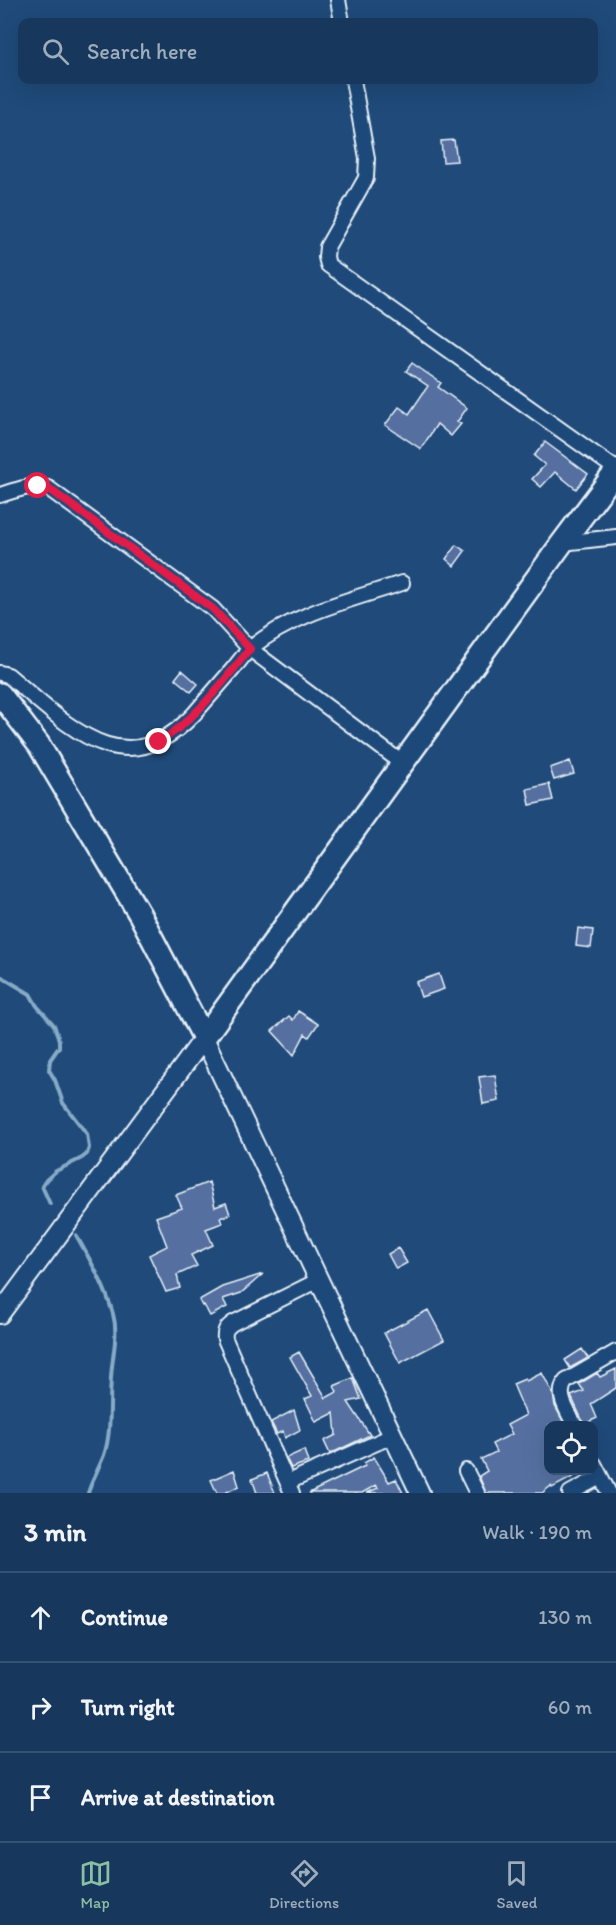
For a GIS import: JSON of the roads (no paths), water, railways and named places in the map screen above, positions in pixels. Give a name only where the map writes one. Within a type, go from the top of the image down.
[{"type":"highway","points":[[0,693],[45,755],[140,915],[204,1038],[616,470]]},
{"type":"main road","points":[[0,1314],[204,1038],[420,1493]]},
{"type":"street","points":[[338,0],[341,18]]},
{"type":"street","points":[[354,84],[367,158],[366,178],[327,247],[328,265],[616,470]]},
{"type":"street","points":[[0,495],[29,486],[48,488],[213,609],[250,649],[402,763]]},
{"type":"street","points":[[562,543],[616,537]]},
{"type":"street","points":[[0,673],[9,675],[68,725],[90,740],[114,747],[136,748],[159,742],[174,733],[192,716],[250,649],[275,631],[310,614],[402,583]]},
{"type":"street","points":[[319,1280],[233,1323],[226,1328],[225,1332],[225,1339],[290,1488],[392,1436]]},
{"type":"street","points":[[573,1421],[561,1396],[561,1387],[566,1381],[616,1352]]},
{"type":"street","points":[[466,1471],[477,1493]]},
{"type":"street","points":[[598,1473],[609,1493]]},
{"type":"street","points":[[570,1493],[600,1477]]},
{"type":"waterway","points":[[0,976],[30,994],[37,1006],[54,1025],[59,1047],[50,1060],[49,1070],[63,1103],[87,1134],[89,1148],[87,1154],[56,1171],[42,1186],[50,1204]]},
{"type":"waterway","points":[[76,1235],[106,1293],[115,1322],[107,1446],[88,1493]]}]
